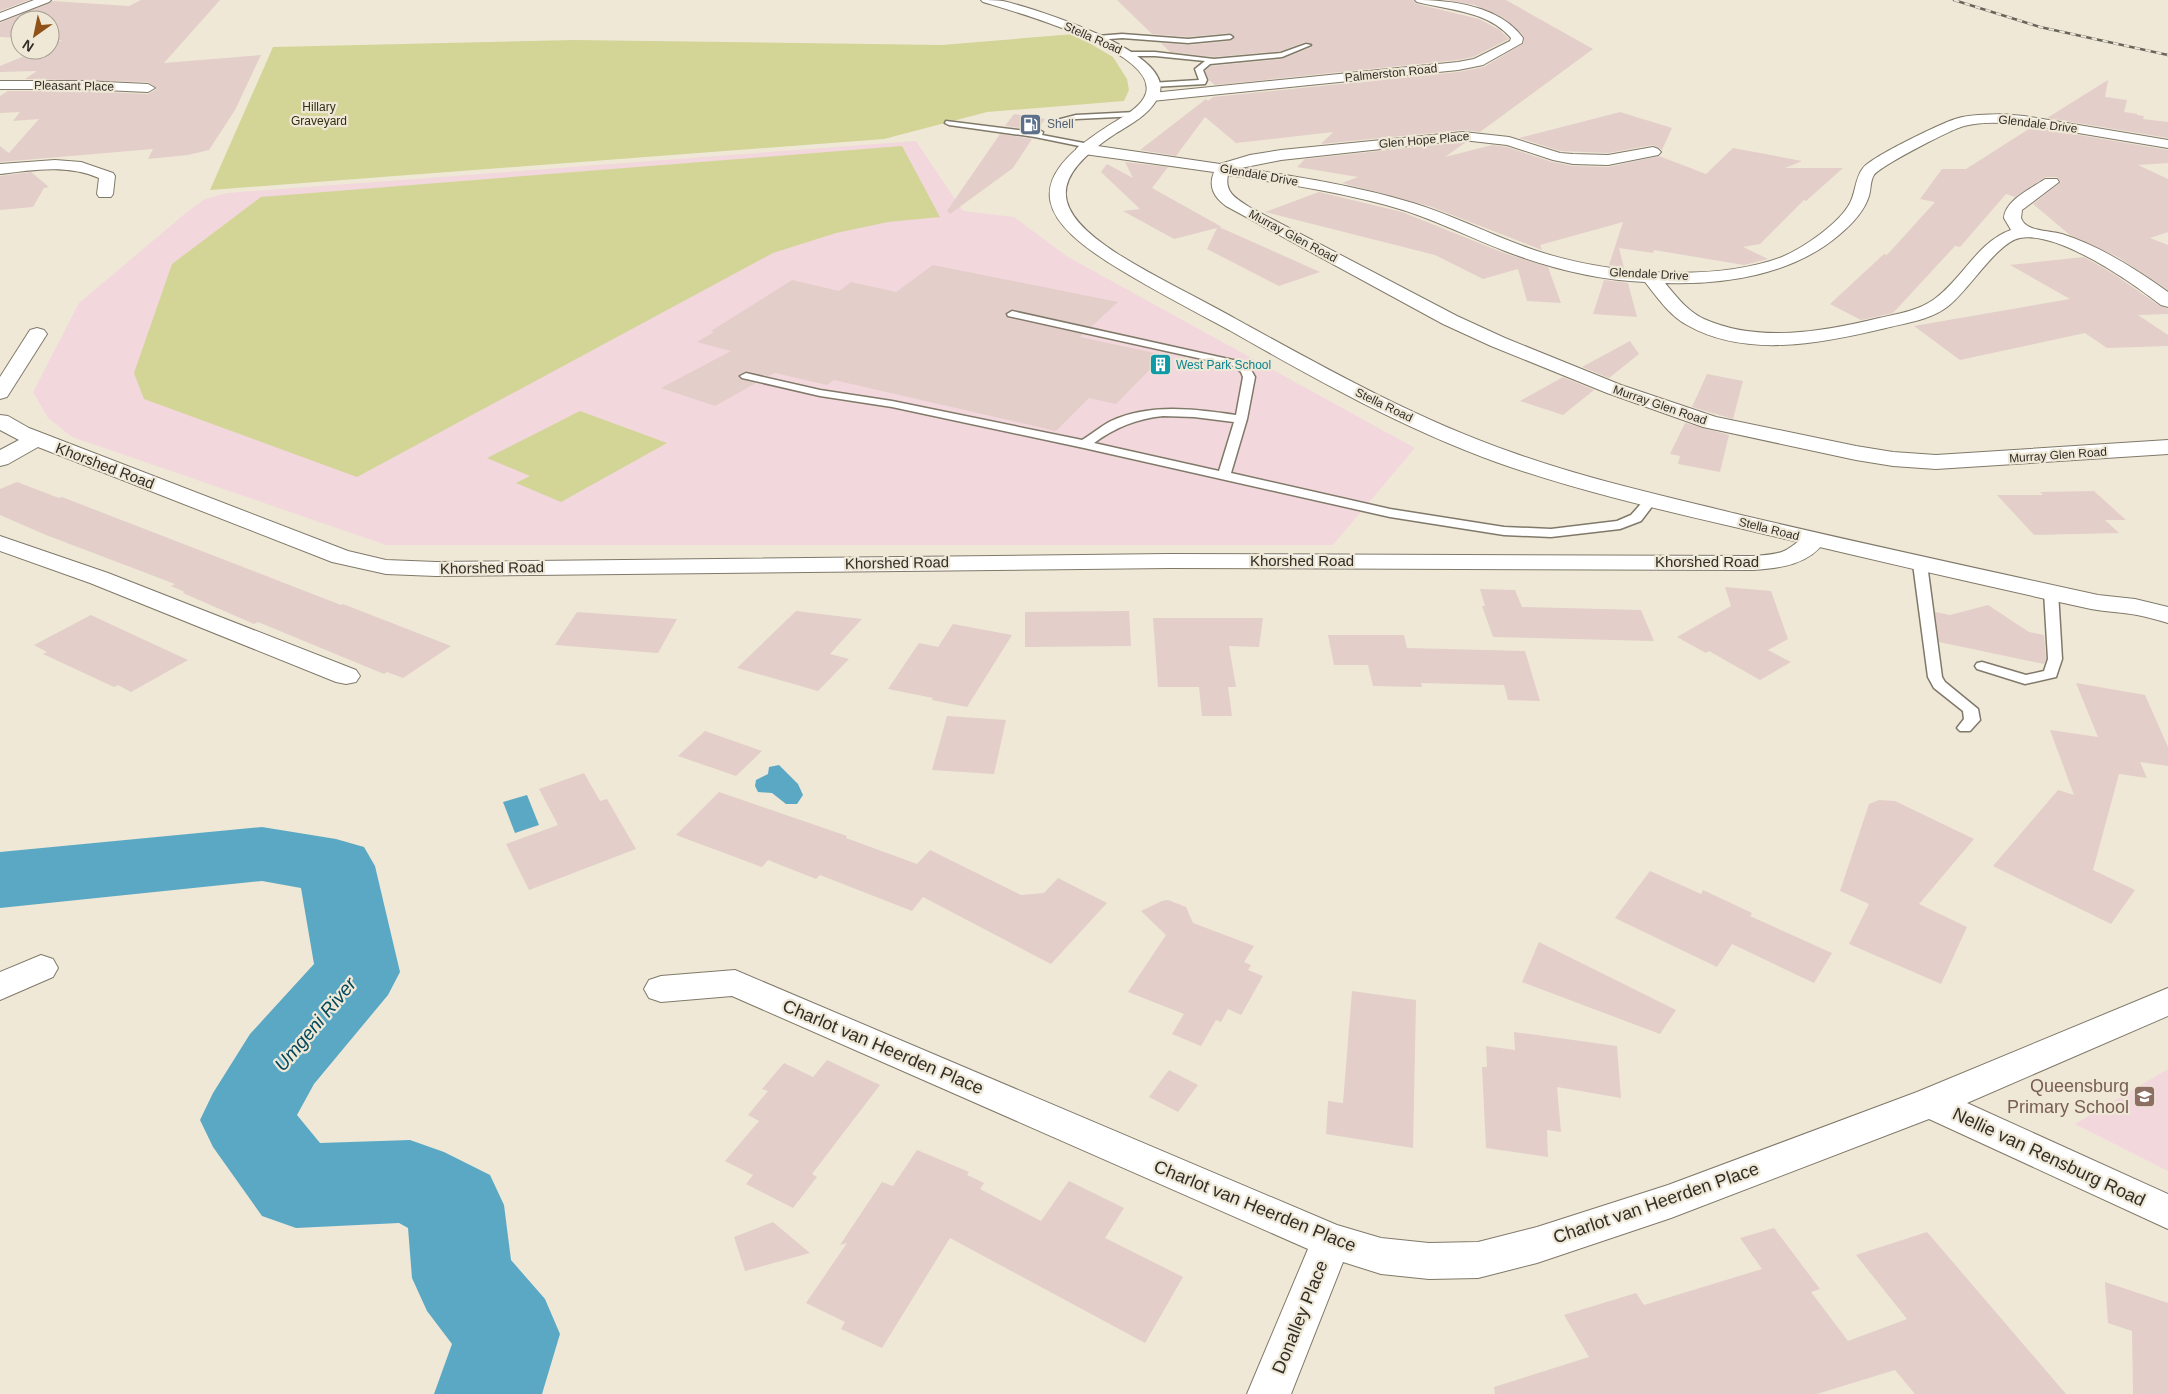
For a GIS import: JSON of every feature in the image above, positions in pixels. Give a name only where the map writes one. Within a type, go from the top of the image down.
[{"type":"street","points":[[0,16],[45,0]]},
{"type":"street","name":"Stella Road","points":[[987,0],[1083,31],[1128,54],[1150,75],[1152,91],[1145,106],[1086,148],[1058,180],[1057,200],[1065,220],[1111,258],[1335,380],[1428,427],[1491,452],[1587,483],[1814,540],[2098,603],[2135,607],[2168,615]]},
{"type":"street","name":"Palmerston Road","points":[[1152,91],[1458,66],[1478,62],[1516,43],[1517,38],[1514,33],[1491,18],[1421,0]]},
{"type":"street","name":"Pleasant Place","points":[[0,85],[82,85],[148,88]]},
{"type":"street","name":"Glendale Drive","points":[[1086,148],[1223,168],[1395,203],[1529,254],[1565,265],[1602,272],[1650,276],[1706,277],[1776,265],[1809,250],[1855,210],[1860,200],[1864,178],[1869,170],[1879,162],[1960,122],[1986,119],[2024,120],[2163,148]]},
{"type":"street","name":"Glen Hope Place","points":[[1223,168],[1281,154],[1463,136],[1509,141],[1552,155],[1573,159],[1608,160],[1653,152]]},
{"type":"street","points":[[0,169],[70,164],[92,168],[106,176],[105,194]]},
{"type":"street","name":"Murray Glen Road","points":[[1223,168],[1218,181],[1219,190],[1228,200],[1245,211],[1450,320],[1498,342],[1668,410],[1712,422],[1856,453],[1893,459],[1936,462],[2168,447]]},
{"type":"street","points":[[2024,233],[2015,224],[2011,217],[2012,212],[2050,182]]},
{"type":"street","points":[[1650,276],[1679,311],[1694,321],[1715,330],[1768,338],[1806,338],[1860,329],[1925,311],[1941,303],[2005,238],[2024,233],[2046,236],[2066,242],[2117,265],[2168,301]]},
{"type":"street","points":[[0,393],[37,334]]},
{"type":"street","name":"Khorshed Road","points":[[0,421],[36,439],[341,557],[386,567],[436,569],[1169,561],[1754,563],[1777,562],[1793,558],[1814,540]]},
{"type":"street","points":[[0,459],[36,439]]},
{"type":"street","points":[[0,544],[99,578],[346,676]]},
{"type":"street","name":"Stella Road","points":[[2098,603],[2133,618],[2168,627]]},
{"type":"street","points":[[2135,607],[2168,608]]},
{"type":"street","points":[[0,988],[40,968]]},
{"type":"street","name":"Charlot van Heerden Place","points":[[661,989],[735,983],[1331,1241],[1381,1256],[1428,1261],[1478,1260],[1537,1245],[1671,1201],[1930,1103],[2168,1001]]},
{"type":"street","name":"Nellie van Rensburg Road","points":[[1930,1103],[2168,1212]]},
{"type":"street","name":"Donalley Place","points":[[1269,1394],[1331,1241]]},
{"type":"lane","points":[[1097,38],[1122,36],[1188,41],[1230,37]]},
{"type":"lane","points":[[1152,91],[1202,82],[1199,70],[1209,62],[1282,55],[1308,45]]},
{"type":"lane","points":[[1128,54],[1204,58],[1211,60],[1209,62]]},
{"type":"lane","points":[[1057,121],[1076,117],[1136,114]]},
{"type":"lane","points":[[949,124],[1038,133],[1086,148]]},
{"type":"lane","points":[[1012,314],[1238,364],[1246,370],[1249,377],[1240,419],[1224,476]]},
{"type":"lane","points":[[746,376],[820,393],[892,404],[1084,444],[1390,513],[1504,531],[1551,533],[1620,525],[1636,518],[1651,500]]},
{"type":"lane","points":[[1084,444],[1117,423],[1145,414],[1175,412],[1240,419]]},
{"type":"lane","points":[[1920,564],[1935,677],[1939,685],[1970,709],[1972,720],[1965,728]]},
{"type":"lane","points":[[1982,666],[2025,680],[2051,674],[2054,659],[2051,592]]},
{"type":"shaded area","points":[[916,141],[963,211],[1014,217],[1068,257],[1415,448],[1333,545],[386,545],[72,437],[48,418],[33,392],[79,303],[205,199],[227,193]]},
{"type":"shaded area","name":"Queensburg Primary School","points":[[2168,1069],[2168,1171],[2075,1124]]},
{"type":"green space","name":"Hillary Graveyard","points":[[1074,34],[1113,57],[1127,79],[1129,90],[1124,101],[987,112],[884,139],[210,190],[273,47],[574,40],[942,45]]},
{"type":"green space","points":[[902,146],[940,217],[888,222],[836,233],[773,253],[357,477],[144,399],[134,373],[172,264],[261,197]]},
{"type":"green space","points":[[580,411],[667,443],[561,502],[516,483],[530,476],[487,458]]},
{"type":"water","points":[[779,765],[798,784],[803,795],[797,804],[786,804],[772,793],[758,792],[755,786],[756,780],[768,774],[769,767]]},
{"type":"water","points":[[527,795],[539,825],[515,833],[503,802]]},
{"type":"building","points":[[0,0],[29,0],[0,11]]},
{"type":"building","points":[[141,0],[220,0],[164,63],[261,55],[235,110],[209,150],[188,155],[148,159],[153,149],[0,162],[0,146],[9,153],[39,119],[13,121],[20,112],[0,113],[0,96],[8,91],[82,91],[148,94],[157,89],[148,82],[25,79],[37,71],[0,72],[0,66],[15,60],[60,60],[60,41],[62,40],[60,40],[60,10],[31,10],[52,1],[129,6]]},
{"type":"building","points":[[1117,0],[1413,0],[1417,4],[1479,19],[1500,30],[1509,39],[1473,57],[1458,60],[1215,85],[1209,80],[1205,71],[1211,66],[1282,59],[1312,47],[1313,44],[1305,42],[1281,51],[1214,57],[1170,52],[1161,43],[1188,45],[1230,41],[1235,36],[1230,33],[1188,37],[1152,34]]},
{"type":"building","points":[[1447,0],[1506,0],[1593,49],[1480,132],[1463,130],[1321,144],[1333,132],[1236,143],[1205,117],[1176,156],[1140,150],[1206,99],[1208,101],[1213,97],[1458,72],[1484,67],[1524,43],[1524,37],[1502,17],[1475,5]]},
{"type":"building","points":[[10,19],[10,38],[0,37],[0,23]]},
{"type":"building","points":[[2108,80],[2105,97],[2127,100],[2124,112],[2144,116],[2143,119],[2168,122],[2168,138],[2047,118]]},
{"type":"building","points":[[1620,112],[1672,128],[1662,150],[1653,145],[1608,153],[1560,151],[1519,138]]},
{"type":"building","points":[[1014,114],[1045,119],[1039,128],[1035,130],[1005,126]]},
{"type":"building","points":[[2032,127],[2168,150],[2168,163],[2138,165],[2168,179],[2168,232],[2150,238],[2168,245],[2168,290],[2118,257],[2070,235],[2033,204],[2061,182],[2057,177],[2045,177],[2015,197],[2006,194],[1960,247],[1955,246],[1893,313],[1861,320],[1830,304],[1884,254],[1887,255],[1935,202],[1920,199],[1942,169],[1966,169]]},
{"type":"building","points":[[1000,134],[1032,139],[1013,168],[950,214],[947,211]]},
{"type":"building","points":[[1466,142],[1445,157],[1492,145],[1507,147],[1552,162],[1573,166],[1608,167],[1659,156],[1706,174],[1733,148],[1802,161],[1785,168],[1843,168],[1806,201],[1804,200],[1760,244],[1743,247],[1768,259],[1744,265],[1654,250],[1653,253],[1619,248],[1624,268],[1609,265],[1623,222],[1540,245],[1542,250],[1429,206],[1342,183],[1358,177],[1297,167],[1305,159]]},
{"type":"building","points":[[1125,162],[1168,167],[1152,188],[1222,227],[1219,227],[1320,272],[1279,286],[1207,249],[1217,228],[1174,239],[1123,211],[1140,209],[1101,172],[1107,164],[1133,178]]},
{"type":"building","points":[[31,172],[49,187],[44,188],[33,207],[0,210],[0,176]]},
{"type":"building","points":[[1319,192],[1402,212],[1504,253],[1548,267],[1561,303],[1527,301],[1518,269],[1483,279],[1435,255],[1265,212]]},
{"type":"building","points":[[2084,257],[2112,273],[2160,306],[2168,309],[2168,314],[2138,315],[2168,335],[2168,346],[2107,348],[2085,333],[1960,360],[1914,326],[2070,299],[2010,265]]},
{"type":"building","points":[[933,265],[1118,302],[1091,327],[1012,309],[1005,315],[1008,318],[1083,334],[1080,337],[1164,355],[1116,404],[1089,398],[1056,431],[834,380],[827,385],[775,373],[768,376],[746,371],[739,374],[742,380],[756,383],[715,406],[661,388],[731,351],[697,342],[714,332],[711,331],[792,280],[839,291],[851,282],[896,292]]},
{"type":"building","points":[[1604,280],[1628,283],[1637,317],[1593,314]]},
{"type":"building","points":[[1630,341],[1639,354],[1609,378],[1582,367]]},
{"type":"building","points":[[1707,374],[1743,381],[1733,419],[1692,407]]},
{"type":"building","points":[[1563,377],[1594,390],[1563,415],[1520,401]]},
{"type":"building","points":[[1685,423],[1729,435],[1720,472],[1678,464],[1680,456],[1670,454]]},
{"type":"building","points":[[17,482],[59,498],[62,497],[451,646],[403,678],[387,672],[384,674],[258,622],[254,624],[171,586],[175,584],[46,535],[0,515],[0,489]]},
{"type":"building","points":[[2094,491],[2126,520],[2105,520],[2119,533],[2034,535],[1997,495],[2043,495],[2040,492]]},
{"type":"building","points":[[1725,587],[1771,591],[1788,639],[1768,650],[1791,662],[1760,680],[1709,651],[1706,653],[1677,637],[1731,606]]},
{"type":"building","points":[[1480,589],[1515,590],[1522,607],[1641,610],[1654,641],[1493,637],[1482,606],[1485,606]]},
{"type":"building","points":[[1988,605],[2029,632],[2044,635],[2046,659],[2044,664],[1939,642],[1935,612],[1950,615]]},
{"type":"building","points":[[796,611],[862,619],[830,654],[849,659],[818,691],[737,668]]},
{"type":"building","points":[[1129,611],[1131,646],[1025,647],[1025,612]]},
{"type":"building","points":[[577,612],[677,619],[658,653],[555,645]]},
{"type":"building","points":[[91,615],[188,660],[131,692],[118,685],[114,687],[43,654],[47,652],[34,645]]},
{"type":"building","points":[[1153,618],[1263,618],[1259,647],[1229,646],[1236,687],[1228,687],[1232,716],[1202,716],[1199,687],[1158,687]]},
{"type":"building","points":[[953,624],[1012,635],[967,707],[888,689],[919,643],[938,647]]},
{"type":"building","points":[[1328,635],[1404,635],[1407,648],[1525,651],[1540,701],[1508,700],[1504,685],[1421,683],[1422,687],[1373,686],[1368,665],[1334,665]]},
{"type":"building","points":[[2076,683],[2145,695],[2168,747],[2168,766],[2140,762],[2147,778],[2119,774],[2093,870],[2135,890],[2111,924],[1993,866],[2058,790],[2074,795],[2050,730],[2098,737]]},
{"type":"building","points":[[947,716],[1006,720],[994,774],[932,770]]},
{"type":"building","points":[[705,731],[762,751],[736,776],[678,756]]},
{"type":"building","points":[[584,773],[600,801],[607,799],[636,849],[529,890],[506,844],[558,825],[539,789]]},
{"type":"building","points":[[719,792],[847,836],[846,838],[917,864],[930,850],[1021,895],[1044,893],[1058,878],[1107,903],[1051,964],[923,897],[912,911],[820,875],[816,879],[768,860],[762,867],[676,835]]},
{"type":"building","points":[[1879,800],[1895,801],[1974,839],[1919,904],[1967,927],[1941,984],[1849,944],[1869,904],[1840,891],[1869,804]]},
{"type":"building","points":[[1650,871],[1701,894],[1703,890],[1752,913],[1750,916],[1832,953],[1814,983],[1732,944],[1717,967],[1615,918]]},
{"type":"building","points":[[1168,900],[1186,907],[1193,923],[1254,946],[1244,962],[1251,965],[1248,970],[1263,976],[1241,1015],[1228,1009],[1221,1022],[1216,1020],[1201,1046],[1172,1034],[1184,1014],[1128,992],[1166,935],[1141,911]]},
{"type":"building","points":[[1539,942],[1676,1010],[1660,1034],[1522,982]]},
{"type":"building","points":[[1352,991],[1416,1000],[1413,1148],[1326,1134],[1328,1101],[1343,1103]]},
{"type":"building","points":[[1514,1032],[1617,1046],[1621,1098],[1557,1087],[1561,1132],[1547,1130],[1548,1157],[1486,1148],[1482,1067],[1487,1067],[1486,1046],[1515,1050]]},
{"type":"building","points":[[827,1060],[880,1085],[812,1174],[817,1177],[793,1208],[746,1184],[753,1175],[725,1161],[759,1121],[748,1115],[768,1091],[762,1089],[784,1063],[813,1077]]},
{"type":"building","points":[[1169,1070],[1198,1085],[1178,1112],[1149,1097]]},
{"type":"building","points":[[917,1150],[969,1172],[967,1175],[984,1183],[980,1189],[1041,1221],[1069,1181],[1124,1208],[1105,1238],[1183,1277],[1145,1343],[950,1238],[882,1348],[841,1329],[845,1322],[806,1303],[847,1243],[840,1245],[882,1182],[893,1186]]},
{"type":"building","points":[[773,1222],[810,1253],[745,1271],[734,1237]]},
{"type":"building","points":[[1774,1228],[1820,1289],[1811,1292],[1848,1341],[1907,1319],[1856,1255],[1927,1232],[2066,1394],[1915,1394],[1895,1370],[1817,1394],[1495,1394],[1494,1387],[1589,1357],[1564,1315],[1636,1293],[1644,1305],[1762,1269],[1740,1238]]},
{"type":"building","points":[[2105,1282],[2168,1303],[2168,1394],[2133,1394],[2132,1331],[2108,1323]]},
{"type":"waterway","name":"Umgeni River","points":[[0,880],[262,854],[336,866],[358,972],[282,1059],[246,1120],[296,1186],[410,1181],[455,1205],[463,1278],[508,1334],[488,1394]]},
{"type":"railway","points":[[1954,0],[2040,27],[2168,55]]},
{"type":"place","name":"Shell","points":[[1031,124]]},
{"type":"place","name":"West Park School","points":[[1160,365]]},
{"type":"place","name":"Queensburg Primary School","points":[[2145,1096]]}]
